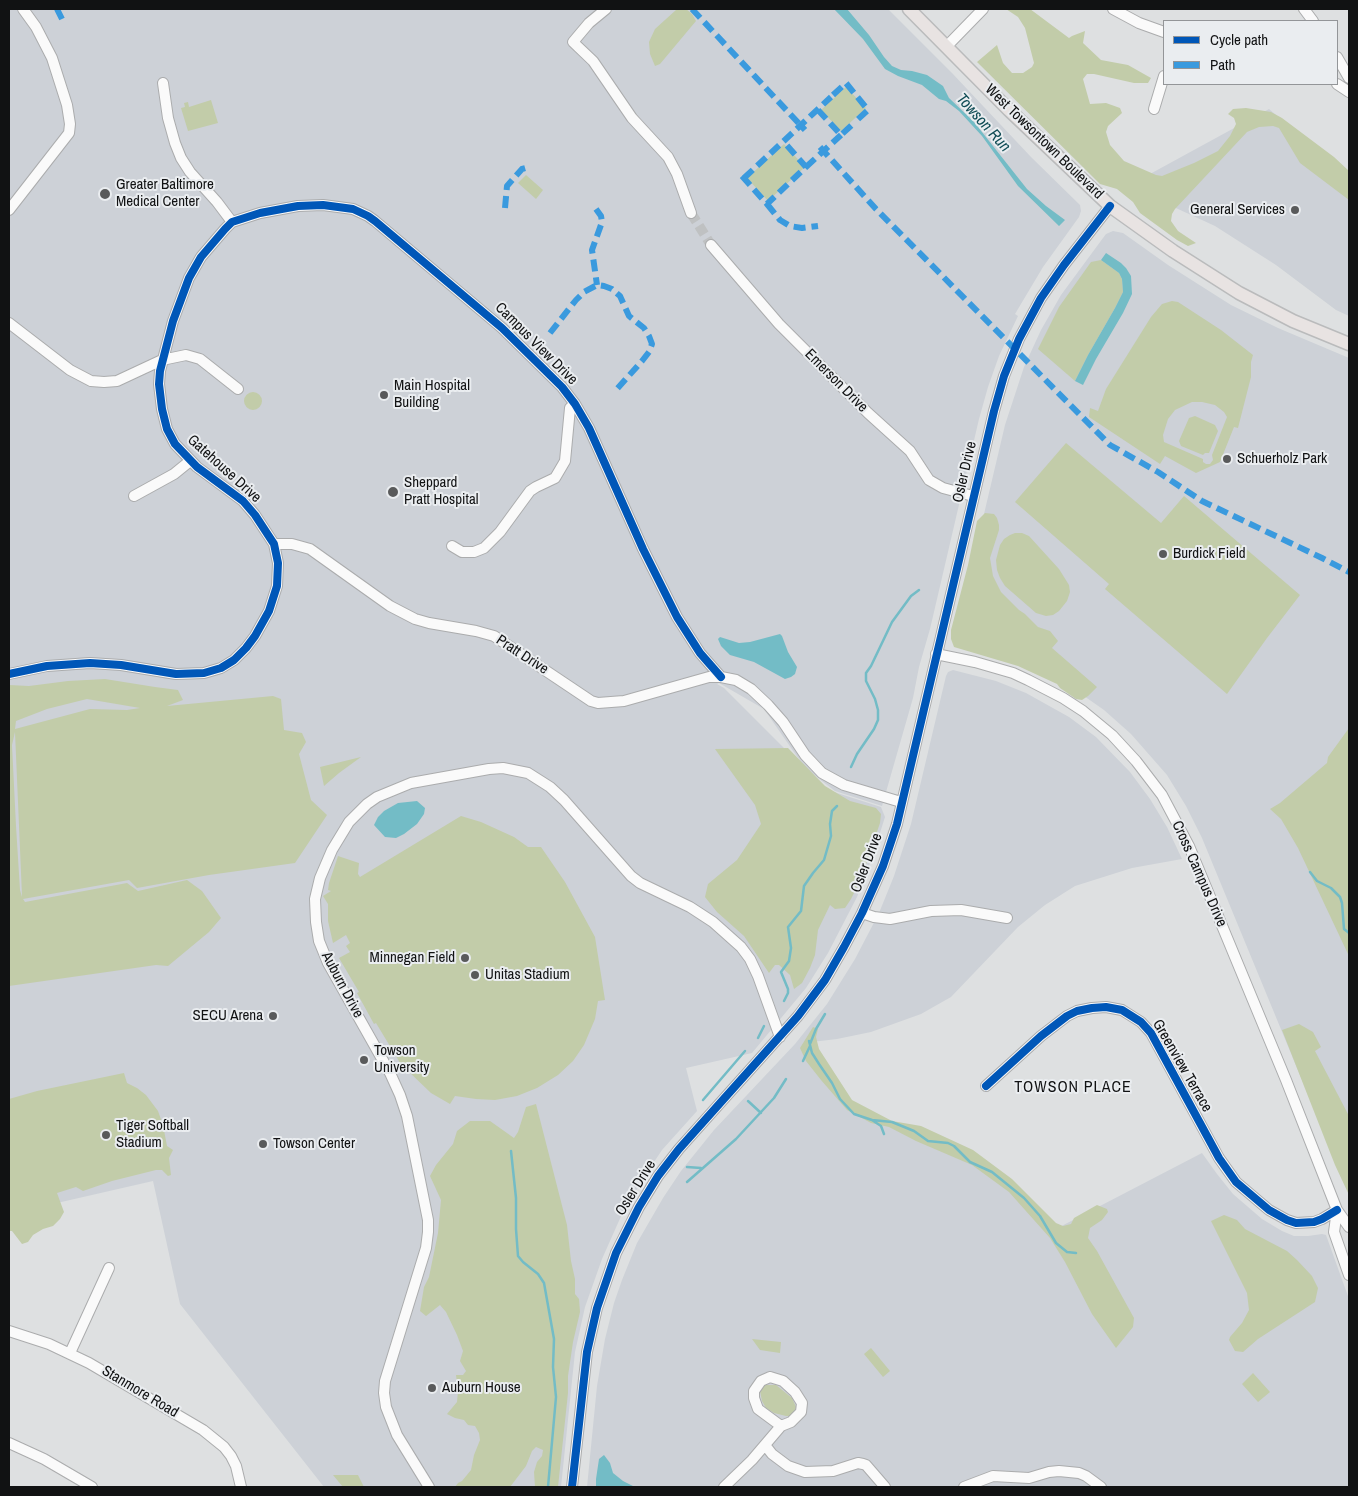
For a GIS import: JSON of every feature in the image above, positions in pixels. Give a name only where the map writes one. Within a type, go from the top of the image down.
[{"type":"main road","name":"West Towsontown Boulevard","points":[[909,9],[1034,134],[1110,206],[1173,251],[1239,293],[1293,321],[1349,344]]},
{"type":"street","points":[[9,210],[69,132],[70,124],[67,105],[52,58],[39,33],[23,9]]},
{"type":"street","points":[[606,9],[585,28],[574,42],[593,62],[632,118],[668,157],[677,174],[691,213]]},
{"type":"street","points":[[946,47],[983,9]]},
{"type":"street","points":[[1113,9],[1163,32]]},
{"type":"street","points":[[1304,9],[1312,20]]},
{"type":"street","points":[[1338,58],[1345,74]]},
{"type":"street","points":[[1154,109],[1163,79]]},
{"type":"street","points":[[163,83],[174,143],[181,158],[190,172],[232,222]]},
{"type":"street","points":[[1338,85],[1349,92]]},
{"type":"street","name":"Campus View Drive","points":[[232,222],[260,213],[302,206],[323,205],[343,207],[368,216],[455,287],[502,328],[555,379],[575,404],[595,442],[652,569],[694,645],[710,664],[721,676],[743,684],[758,695],[783,722],[811,762],[822,773],[844,785],[901,802]]},
{"type":"street","name":"Osler Drive","points":[[572,1487],[584,1370],[590,1336],[604,1285],[623,1237],[648,1192],[679,1148],[780,1037],[825,980],[862,912],[883,866],[897,824],[998,392],[1008,364],[1030,316],[1051,282],[1110,206]]},
{"type":"street","name":"Gatehouse Drive","points":[[9,674],[41,667],[78,663],[121,665],[185,675],[204,673],[221,668],[234,660],[246,648],[269,611],[278,578],[278,556],[274,544],[255,515],[243,501],[190,460],[175,444],[164,420],[159,384],[162,360],[179,306],[195,266],[212,243],[232,222]]},
{"type":"street","name":"Emerson Drive","points":[[711,245],[780,324],[910,451],[929,480],[943,488],[973,496]]},
{"type":"street","points":[[9,323],[70,370],[91,381],[117,381],[162,360],[186,355],[200,359],[238,389]]},
{"type":"street","points":[[452,546],[462,552],[474,552],[484,548],[495,538],[530,491],[555,478],[565,462],[570,408],[575,404]]},
{"type":"street","points":[[134,496],[174,474],[190,460]]},
{"type":"street","name":"Pratt Drive","points":[[274,544],[292,544],[310,549],[390,606],[415,619],[494,636],[598,703],[624,701],[709,677],[721,676]]},
{"type":"street","name":"Cross Campus Drive","points":[[936,654],[976,662],[1013,673],[1063,698],[1112,735],[1136,761],[1162,795],[1192,852],[1286,1080],[1337,1210],[1349,1228]]},
{"type":"street","name":"Auburn Drive","points":[[429,1487],[397,1435],[387,1412],[384,1393],[385,1381],[426,1248],[428,1220],[407,1116],[400,1095],[390,1073],[328,963],[319,941],[316,922],[315,899],[320,878],[332,850],[349,822],[359,811],[377,797],[411,783],[489,769],[502,768],[528,774],[550,787],[564,800],[631,876],[640,883],[690,907],[713,922],[741,947],[750,959],[758,976],[780,1037]]},
{"type":"street","points":[[862,912],[874,917],[890,919],[931,911],[961,910],[1007,918]]},
{"type":"street","name":"Greenview Terrace","points":[[986,1086],[1041,1036],[1067,1016],[1077,1011],[1092,1008],[1106,1007],[1122,1010],[1141,1022],[1151,1034],[1219,1158],[1236,1182],[1269,1210],[1296,1223],[1314,1222],[1337,1210]]},
{"type":"street","name":"Cross Campus Drive","points":[[1337,1210],[1334,1232],[1349,1275]]},
{"type":"street","points":[[70,1353],[109,1268]]},
{"type":"street","name":"Stanmore Road","points":[[9,1331],[70,1353],[109,1374],[215,1438],[231,1456],[236,1466],[241,1487]]},
{"type":"street","points":[[724,1487],[744,1469],[781,1426],[791,1422],[801,1412],[802,1403],[795,1392],[783,1382],[770,1377],[761,1381],[754,1391],[754,1398],[758,1409],[781,1426]]},
{"type":"street","points":[[9,1443],[44,1459],[92,1487]]},
{"type":"street","points":[[766,1445],[772,1454],[788,1466],[805,1472],[834,1471],[858,1463],[866,1465],[885,1487]]},
{"type":"street","points":[[964,1487],[993,1476],[1029,1478],[1059,1471],[1079,1473],[1101,1487]]},
{"type":"shaded area","points":[[9,9],[888,9],[1080,205],[1079,217],[1043,267],[1015,314],[1018,316],[999,356],[988,387],[913,698],[882,806],[835,791],[805,768],[764,709],[719,683],[717,684],[724,688],[789,753],[806,783],[881,807],[885,817],[857,897],[828,953],[806,988],[752,1053],[686,1068],[697,1111],[662,1150],[622,1214],[602,1259],[585,1307],[575,1352],[561,1487],[324,1487],[180,1304],[153,1181],[9,1214]]},
{"type":"shaded area","points":[[1269,109],[1349,177],[1349,316],[1336,310],[1276,265],[1215,226],[1128,186]]},
{"type":"shaded area","points":[[1113,231],[1123,233],[1168,265],[1231,305],[1278,328],[1349,358],[1349,1194],[1202,838],[1186,806],[1167,775],[1131,734],[1104,710],[1074,689],[955,637],[1005,425],[1024,367],[1041,330],[1061,295],[1106,234]]},
{"type":"shaded area","points":[[953,670],[996,681],[1026,693],[1069,717],[1096,737],[1130,772],[1150,799],[1167,827],[1182,859],[1132,868],[1075,886],[1045,905],[1018,927],[951,997],[921,1014],[871,1032],[803,1043],[849,1106],[1003,1177],[1050,1232],[1202,1153],[1233,1194],[1262,1219],[1294,1236],[1326,1235],[1349,1299],[1349,1487],[587,1487],[597,1386],[605,1339],[614,1303],[637,1243],[681,1171],[714,1130],[795,1044],[827,1004],[855,959],[879,913],[894,876],[911,824],[946,676],[948,672]]},
{"type":"green space","points":[[686,9],[696,21],[660,64],[655,66],[650,54],[649,42],[655,29],[676,10]]},
{"type":"green space","points":[[1006,9],[1030,9],[1069,38],[1085,31],[1083,43],[1101,60],[1128,65],[1151,78],[1148,83],[1134,83],[1094,74],[1087,74],[1083,79],[1090,104],[1106,103],[1120,108],[1122,113],[1108,126],[1106,132],[1110,145],[1124,161],[1162,176],[1218,151],[1230,136],[1236,124],[1234,118],[1228,114],[1233,109],[1246,108],[1271,112],[1282,118],[1334,157],[1349,171],[1349,200],[1300,163],[1279,128],[1273,126],[1259,127],[1247,132],[1175,209],[1171,221],[1178,231],[1196,243],[1188,246],[1177,240],[1140,213],[1133,202],[1117,189],[1100,184],[977,62],[997,45],[1003,63],[1012,73],[1023,73],[1032,67],[1034,63],[1025,28],[1018,17]]},
{"type":"green space","points":[[846,87],[866,108],[841,131],[821,110]]},
{"type":"green space","points":[[211,100],[218,123],[188,131],[181,108],[185,107],[184,103],[188,102],[189,107]]},
{"type":"green space","points":[[784,144],[805,167],[768,201],[747,178]]},
{"type":"green space","points":[[526,175],[543,190],[536,199],[518,183]]},
{"type":"green space","points":[[1101,260],[1119,273],[1122,279],[1123,292],[1075,381],[1038,349],[1059,307],[1091,262]]},
{"type":"green space","points":[[1172,301],[1178,302],[1221,330],[1253,355],[1251,377],[1238,428],[1234,427],[1220,462],[1196,473],[1165,456],[1160,464],[1089,417],[1090,408],[1098,411],[1106,389],[1151,317],[1162,304]],"holes":[[[1192,402],[1215,405],[1227,417],[1210,464],[1206,464],[1203,462],[1203,459],[1164,442],[1163,435],[1168,419],[1175,410]]]},
{"type":"green space","points":[[249,392],[257,392],[262,397],[260,408],[249,410],[244,405],[244,397]]},
{"type":"green space","points":[[1195,416],[1215,425],[1218,431],[1209,453],[1203,455],[1181,446],[1179,441],[1189,418]]},
{"type":"green space","name":"Burdick Field","points":[[1066,443],[1161,523],[1184,496],[1300,595],[1227,694],[1105,589],[1109,584],[1015,502]]},
{"type":"green space","points":[[985,513],[994,514],[999,525],[990,558],[993,576],[1001,592],[1038,627],[1050,631],[1058,641],[1052,648],[1097,687],[1082,700],[1076,699],[1057,684],[1018,666],[954,647],[951,639],[951,630],[977,521]]},
{"type":"green space","points":[[1015,533],[1029,536],[1059,569],[1069,585],[1070,592],[1067,601],[1053,615],[1046,616],[1036,613],[1005,586],[1000,578],[996,560],[1000,545],[1004,539]]},
{"type":"green space","points":[[105,679],[178,690],[183,700],[167,706],[273,696],[281,699],[284,730],[302,733],[306,742],[299,754],[311,800],[327,815],[295,863],[209,875],[137,888],[129,880],[23,899],[25,902],[127,883],[138,891],[187,880],[202,891],[221,918],[209,932],[168,966],[156,965],[9,986],[9,685],[29,686]],"holes":[[[87,699],[140,708],[127,710],[90,709],[15,729],[16,721],[47,709]],[[15,732],[22,896],[22,897],[20,890],[12,745]]]},
{"type":"green space","points":[[1349,728],[1349,962],[1348,954],[1298,848],[1281,819],[1270,809],[1280,803],[1327,763],[1328,757]]},
{"type":"green space","points":[[788,748],[825,786],[850,801],[876,808],[881,814],[880,823],[861,879],[845,908],[835,909],[830,905],[818,930],[815,955],[810,968],[802,983],[794,989],[790,975],[779,965],[775,965],[769,973],[744,936],[717,912],[705,897],[708,884],[737,860],[761,824],[755,805],[715,749]]},
{"type":"green space","points":[[361,757],[339,773],[324,786],[320,767]]},
{"type":"green space","name":"Unitas Stadium","points":[[461,816],[481,822],[514,837],[528,847],[541,847],[565,882],[595,937],[605,1000],[598,1001],[595,1019],[584,1045],[573,1061],[558,1075],[537,1088],[517,1096],[495,1100],[455,1096],[450,1104],[431,1093],[407,1070],[405,1071],[376,1023],[374,1024],[357,993],[359,992],[339,958],[350,952],[346,946],[350,943],[346,935],[333,943],[328,921],[328,904],[323,896],[331,891],[328,890],[329,883],[338,856],[359,863],[358,874],[360,877]]},
{"type":"green space","points":[[1299,1024],[1313,1032],[1321,1047],[1315,1051],[1349,1116],[1349,1195],[1335,1165],[1282,1030]]},
{"type":"green space","points":[[813,1027],[818,1029],[816,1037],[819,1049],[852,1100],[892,1121],[921,1126],[973,1150],[1012,1179],[1056,1223],[1063,1226],[1071,1224],[1074,1218],[1097,1205],[1107,1209],[1108,1212],[1102,1220],[1090,1228],[1088,1238],[1134,1318],[1133,1327],[1116,1348],[1092,1314],[1065,1262],[1050,1238],[1009,1192],[972,1165],[889,1127],[871,1123],[847,1110],[806,1061],[800,1048]]},
{"type":"green space","name":"Tiger Softball Stadium","points":[[124,1073],[127,1083],[146,1095],[158,1111],[167,1146],[173,1150],[169,1158],[171,1175],[168,1176],[162,1170],[156,1170],[112,1181],[83,1191],[76,1187],[57,1193],[64,1212],[60,1219],[53,1226],[43,1229],[33,1235],[28,1242],[22,1244],[12,1231],[9,1231],[9,1099],[37,1091]]},
{"type":"green space","points":[[536,1104],[567,1225],[575,1279],[575,1294],[579,1299],[580,1312],[568,1376],[568,1393],[558,1487],[535,1487],[534,1472],[543,1450],[536,1447],[532,1451],[526,1466],[510,1487],[455,1487],[471,1470],[480,1440],[475,1426],[468,1425],[464,1420],[447,1414],[457,1402],[456,1375],[463,1375],[466,1371],[460,1361],[463,1351],[457,1335],[446,1312],[440,1305],[426,1316],[420,1311],[438,1233],[441,1200],[430,1176],[436,1165],[453,1144],[457,1131],[470,1121],[490,1121],[514,1138],[518,1132],[526,1107]]},
{"type":"green space","points":[[1224,1215],[1237,1220],[1245,1229],[1287,1251],[1312,1276],[1318,1288],[1315,1302],[1258,1339],[1243,1352],[1235,1351],[1229,1340],[1249,1310],[1247,1293],[1211,1221]]},
{"type":"green space","points":[[752,1339],[781,1342],[780,1353],[760,1350]]},
{"type":"green space","points":[[871,1348],[890,1371],[883,1377],[864,1354]]},
{"type":"green space","points":[[1253,1373],[1270,1392],[1258,1402],[1242,1384]]},
{"type":"green space","points":[[765,1385],[776,1385],[792,1398],[796,1407],[795,1413],[791,1416],[786,1416],[774,1413],[766,1408],[760,1391]]},
{"type":"green space","points":[[333,1475],[358,1475],[364,1487],[343,1487]]},
{"type":"water","name":"Towson Run","points":[[834,9],[847,9],[892,66],[901,70],[927,75],[943,86],[949,98],[974,122],[1027,189],[1065,220],[1059,226],[1018,186],[982,136],[959,111],[946,101],[939,99],[922,85],[885,69],[863,39]]},
{"type":"water","points":[[1106,253],[1126,268],[1131,276],[1132,294],[1083,385],[1075,381],[1123,292],[1122,279],[1119,273],[1101,260]]},
{"type":"water","points":[[780,634],[797,667],[795,674],[785,679],[754,662],[730,655],[721,646],[718,639],[720,637],[739,643]]},
{"type":"water","points":[[417,801],[425,808],[424,814],[417,824],[404,834],[396,838],[385,837],[374,825],[384,811],[398,803]]},
{"type":"water","points":[[604,1455],[610,1463],[613,1473],[635,1487],[596,1487],[599,1459]]},
{"type":"waterway","points":[[851,767],[878,720],[878,710],[866,681],[866,673],[892,622],[911,596],[919,590]]},
{"type":"waterway","points":[[784,1001],[788,989],[781,972],[789,961],[791,948],[788,927],[801,911],[804,886],[824,860],[831,836],[832,811],[837,806]]},
{"type":"waterway","points":[[1310,872],[1317,881],[1331,888],[1340,897],[1344,929],[1349,933]]},
{"type":"waterway","points":[[810,1044],[825,1014]]},
{"type":"waterway","points":[[758,1038],[764,1026]]},
{"type":"waterway","points":[[809,1041],[812,1053],[840,1099],[854,1114],[872,1120],[881,1126],[884,1134]]},
{"type":"waterway","points":[[803,1061],[810,1046]]},
{"type":"waterway","points":[[703,1100],[745,1051]]},
{"type":"waterway","points":[[687,1182],[736,1139],[774,1098],[786,1079]]},
{"type":"waterway","points":[[748,1101],[761,1113]]},
{"type":"waterway","points":[[872,1120],[892,1122],[914,1131],[928,1141],[948,1143],[954,1146],[970,1162],[992,1172],[1024,1198],[1040,1216],[1056,1243],[1067,1252],[1076,1253]]},
{"type":"waterway","points":[[511,1151],[516,1198],[518,1256],[538,1274],[544,1283],[554,1339],[553,1367],[556,1397],[548,1487]]},
{"type":"waterway","points":[[687,1167],[701,1168]]},
{"type":"tunnel","points":[[691,213],[711,245]]},
{"type":"marked path","points":[[57,9],[62,19]]},
{"type":"marked path","points":[[692,9],[805,130]]},
{"type":"marked path","points":[[833,95],[846,83],[868,110],[856,121]]},
{"type":"marked path","points":[[744,178],[831,97]]},
{"type":"marked path","points":[[818,110],[841,135],[854,123]]},
{"type":"marked path","points":[[806,167],[841,135]]},
{"type":"marked path","points":[[742,176],[767,204],[806,167],[784,142]]},
{"type":"marked path","points":[[820,147],[876,209],[1110,445],[1158,472],[1202,501],[1349,572]]},
{"type":"marked path","points":[[505,208],[507,186],[522,169],[529,167]]},
{"type":"marked path","points":[[767,204],[780,220],[790,226],[802,228],[818,226]]},
{"type":"marked path","points":[[596,209],[601,216],[602,222],[592,250],[597,285]]},
{"type":"marked path","points":[[550,333],[584,292],[597,285],[612,289],[620,296],[629,316],[644,328],[652,344],[649,352],[617,389]]},
{"type":"cycle path","points":[[9,674],[47,666],[90,663],[121,665],[176,674],[204,673],[221,668],[234,660],[255,636],[269,611],[277,586],[278,563],[274,544],[255,515],[243,501],[197,467],[175,444],[167,429],[162,409],[159,384],[160,371],[173,321],[189,278],[201,257],[225,229],[232,222],[260,213],[298,206],[323,205],[353,209],[375,221],[502,328],[562,387],[575,404],[589,428],[643,549],[677,617],[700,653],[721,677]]},
{"type":"cycle path","points":[[572,1487],[587,1352],[597,1308],[616,1253],[639,1207],[658,1176],[679,1149],[798,1016],[825,980],[862,913],[883,866],[897,824],[994,411],[1004,376],[1019,339],[1041,298],[1110,206]]},
{"type":"cycle path","points":[[986,1086],[1041,1036],[1067,1016],[1077,1011],[1092,1008],[1106,1007],[1122,1010],[1141,1022],[1151,1033],[1219,1158],[1236,1182],[1269,1210],[1296,1223],[1314,1222],[1337,1210]]},
{"type":"place","name":"Greater Baltimore Medical Center","points":[[105,194]]},
{"type":"place","name":"General Services","points":[[1295,210]]},
{"type":"place","name":"Main Hospital Building","points":[[384,395]]},
{"type":"place","name":"Schuerholz Park","points":[[1227,459]]},
{"type":"place","name":"Sheppard Pratt Hospital","points":[[393,492]]},
{"type":"place","name":"Burdick Field","points":[[1163,554]]},
{"type":"place","name":"Minnegan Field","points":[[465,958]]},
{"type":"place","name":"Unitas Stadium","points":[[475,975]]},
{"type":"place","name":"SECU Arena","points":[[273,1016]]},
{"type":"place","name":"Towson University","points":[[364,1060]]},
{"type":"place","name":"Tiger Softball Stadium","points":[[106,1135]]},
{"type":"place","name":"Towson Center","points":[[263,1144]]},
{"type":"place","name":"Auburn House","points":[[432,1388]]},
{"type":"district","name":"TOWSON PLACE","points":[[1073,1088]]}]
